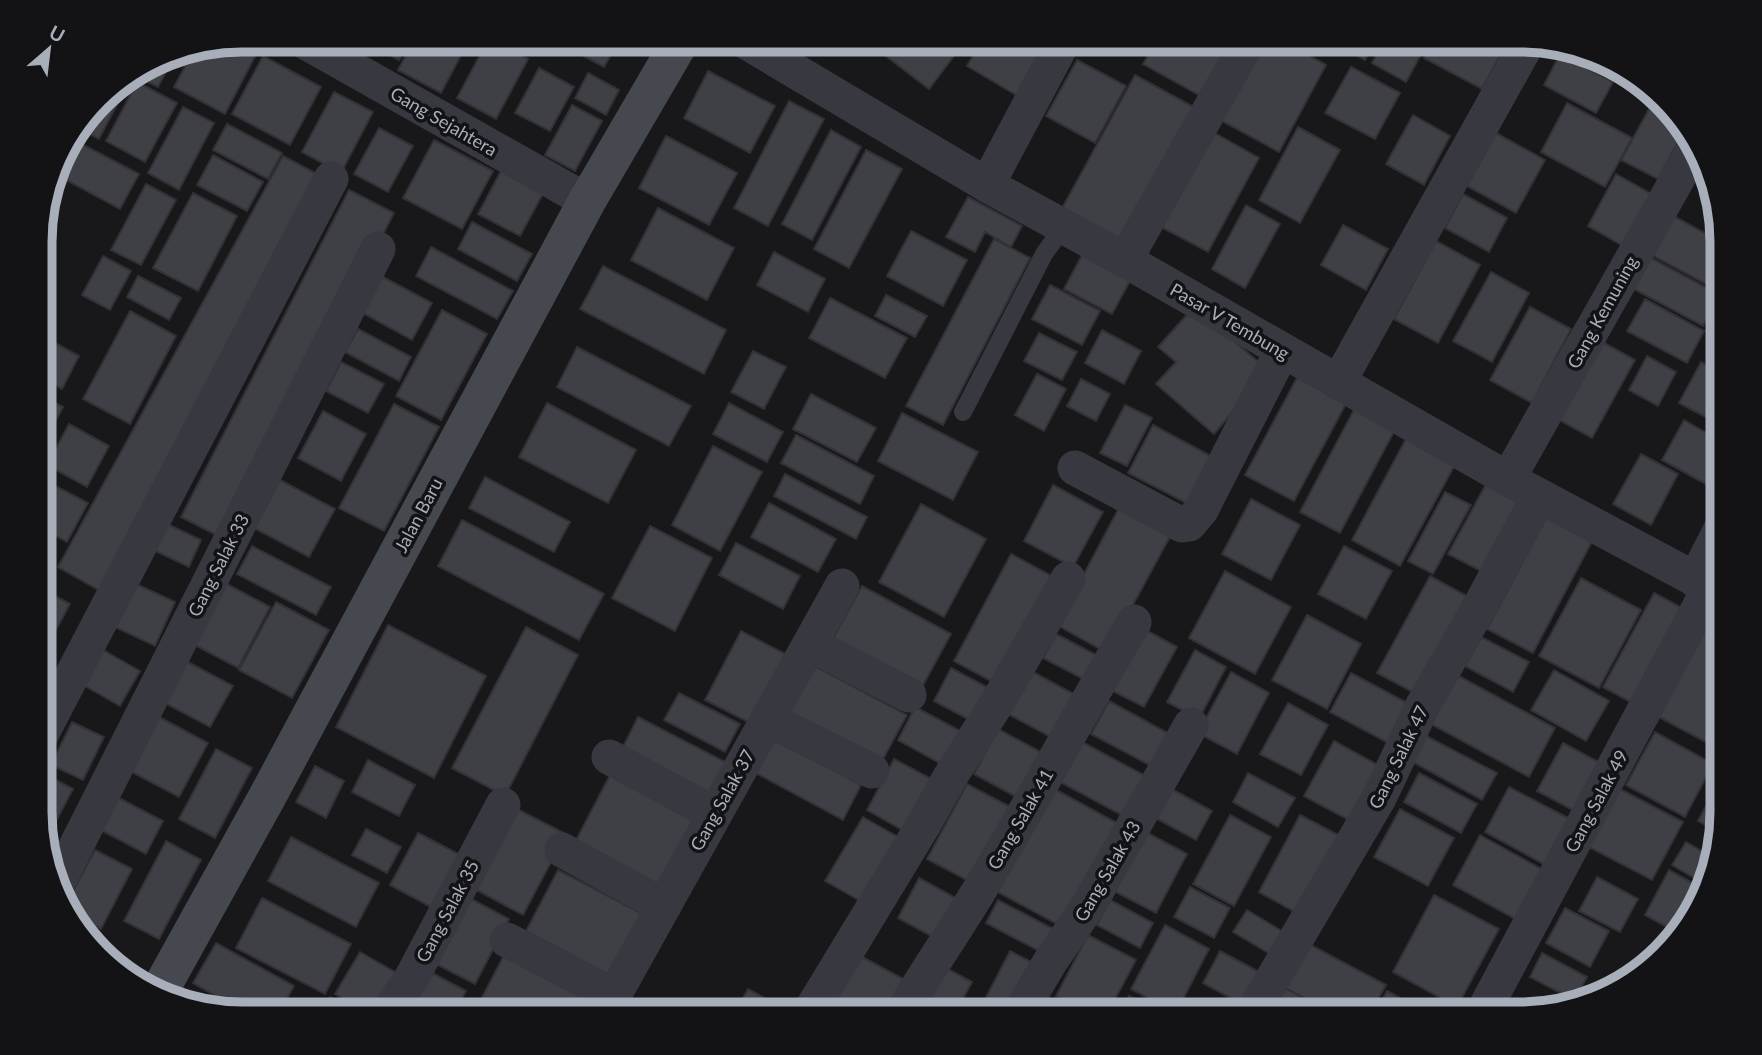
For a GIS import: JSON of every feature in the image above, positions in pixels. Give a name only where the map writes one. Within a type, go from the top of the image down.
[{"type":"main road","name":"Jalan Baru","points":[[163,985],[273,786],[587,201],[671,52]]},
{"type":"street","name":"Gang Sejahtera","points":[[323,52],[587,201]]},
{"type":"street","name":"Pasar V Tembung","points":[[763,52],[987,185],[1125,260],[1507,479],[1709,586]]},
{"type":"street","points":[[987,185],[1058,52]]},
{"type":"street","points":[[1125,260],[1242,52]]},
{"type":"street","points":[[1338,383],[1523,52]]},
{"type":"street","name":"Gang Kemuning","points":[[1507,479],[1689,158]]},
{"type":"street","points":[[52,714],[331,179]]},
{"type":"street","name":"Gang Salak 33","points":[[63,873],[377,249]]},
{"type":"street","points":[[1075,468],[1182,525],[1189,524],[1201,510],[1282,351]]},
{"type":"street","name":"Gang Salak 47","points":[[1259,1002],[1379,798],[1423,705],[1539,496]]},
{"type":"street","points":[[816,1002],[1000,698],[1068,579]]},
{"type":"street","name":"Gang Salak 37","points":[[610,1002],[842,586]]},
{"type":"street","name":"Gang Salak 49","points":[[1488,1002],[1709,586]]},
{"type":"street","name":"Gang Salak 41","points":[[908,1002],[981,888],[1134,622]]},
{"type":"street","points":[[810,644],[909,695]]},
{"type":"street","points":[[767,719],[872,771]]},
{"type":"street","name":"Gang Salak 43","points":[[1026,1002],[1088,906],[1191,725]]},
{"type":"street","points":[[610,757],[715,814]]},
{"type":"street","name":"Gang Salak 35","points":[[395,1002],[411,979],[503,805]]},
{"type":"street","points":[[562,850],[664,906]]},
{"type":"street","points":[[507,940],[603,1002]]},
{"type":"lane","points":[[963,412],[1044,254],[1064,226]]},
{"type":"building","points":[[257,52],[225,114],[174,87],[188,61],[218,54]]},
{"type":"building","points":[[385,52],[403,52],[399,60]]},
{"type":"building","points":[[408,52],[463,52],[441,93],[398,70]]},
{"type":"building","points":[[482,52],[515,52],[528,59],[496,119],[457,98]]},
{"type":"building","points":[[576,52],[612,52],[604,67]]},
{"type":"building","points":[[883,52],[957,52],[929,89]]},
{"type":"building","points":[[975,52],[1041,52],[1016,95],[967,66]]},
{"type":"building","points":[[1150,52],[1234,52],[1208,100],[1143,64]]},
{"type":"building","points":[[1248,52],[1303,52],[1326,65],[1279,152],[1213,116]]},
{"type":"building","points":[[1350,52],[1369,52],[1365,60]]},
{"type":"building","points":[[1378,52],[1422,52],[1406,82],[1372,63]]},
{"type":"building","points":[[1427,52],[1502,52],[1482,89],[1424,58]]},
{"type":"building","points":[[263,56],[321,87],[290,145],[232,114]]},
{"type":"building","points":[[1559,57],[1570,59],[1613,82],[1596,113],[1544,85]]},
{"type":"building","points":[[1077,60],[1126,86],[1095,143],[1046,116]]},
{"type":"building","points":[[1351,67],[1400,93],[1375,139],[1325,113]]},
{"type":"building","points":[[168,68],[158,87],[144,80]]},
{"type":"building","points":[[539,68],[574,87],[550,131],[515,113]]},
{"type":"building","points":[[708,71],[775,106],[750,153],[684,118]]},
{"type":"building","points":[[588,73],[619,90],[606,115],[575,98]]},
{"type":"building","points":[[1135,75],[1199,110],[1125,247],[1060,212]]},
{"type":"building","points":[[139,83],[177,103],[145,162],[106,141],[135,87]]},
{"type":"building","points":[[334,92],[373,112],[341,173],[302,152]]},
{"type":"building","points":[[121,97],[99,139],[88,133]]},
{"type":"building","points":[[789,101],[824,119],[768,226],[734,208]]},
{"type":"building","points":[[1567,103],[1632,138],[1605,187],[1541,152]]},
{"type":"building","points":[[572,105],[602,121],[575,171],[545,155]]},
{"type":"building","points":[[1651,105],[1679,140],[1658,179],[1621,160]]},
{"type":"building","points":[[183,107],[214,123],[179,190],[148,173]]},
{"type":"building","points":[[1413,115],[1450,136],[1424,185],[1386,164]]},
{"type":"building","points":[[227,124],[282,153],[268,179],[213,150]]},
{"type":"building","points":[[1298,127],[1340,150],[1300,223],[1259,200]]},
{"type":"building","points":[[379,128],[413,146],[388,192],[354,174]]},
{"type":"building","points":[[831,130],[861,147],[812,240],[782,224]]},
{"type":"building","points":[[1211,131],[1259,158],[1208,252],[1159,226]]},
{"type":"building","points":[[1496,133],[1545,160],[1516,213],[1467,186]]},
{"type":"building","points":[[666,136],[737,173],[709,225],[639,188]]},
{"type":"building","points":[[434,140],[493,171],[462,229],[403,198]]},
{"type":"building","points":[[81,144],[139,174],[120,209],[64,179]]},
{"type":"building","points":[[866,150],[902,169],[849,268],[814,249]]},
{"type":"building","points":[[213,155],[263,182],[247,211],[197,185]]},
{"type":"building","points":[[283,156],[328,180],[102,592],[58,567]]},
{"type":"building","points":[[503,167],[545,190],[520,236],[478,214]]},
{"type":"building","points":[[1616,174],[1653,195],[1625,247],[1588,226]]},
{"type":"building","points":[[146,184],[176,200],[141,265],[111,250]]},
{"type":"building","points":[[349,190],[394,213],[226,540],[181,517]]},
{"type":"building","points":[[193,193],[237,216],[198,291],[153,268]]},
{"type":"building","points":[[1463,194],[1507,218],[1489,252],[1445,228]]},
{"type":"building","points":[[968,197],[1022,226],[1011,247],[985,232],[975,252],[946,237]]},
{"type":"building","points":[[1246,205],[1280,224],[1245,288],[1212,269]]},
{"type":"building","points":[[658,208],[734,248],[707,300],[631,260]]},
{"type":"building","points":[[1668,213],[1709,235],[1709,286],[1646,252]]},
{"type":"building","points":[[472,222],[532,254],[517,281],[458,249]]},
{"type":"building","points":[[1343,225],[1388,249],[1366,290],[1321,265]]},
{"type":"building","points":[[911,231],[967,260],[943,306],[887,276]]},
{"type":"building","points":[[994,239],[1030,258],[943,425],[906,406]]},
{"type":"building","points":[[1436,241],[1480,265],[1438,343],[1394,319]]},
{"type":"building","points":[[431,247],[513,291],[497,319],[416,276]]},
{"type":"building","points":[[774,252],[825,279],[808,312],[757,285]]},
{"type":"building","points":[[1082,255],[1130,281],[1112,314],[1064,289]]},
{"type":"building","points":[[103,256],[131,271],[110,310],[82,295]]},
{"type":"building","points":[[1651,258],[1709,289],[1709,315],[1703,326],[1634,289]]},
{"type":"building","points":[[603,266],[726,330],[704,374],[580,309]]},
{"type":"building","points":[[1491,272],[1529,293],[1492,362],[1453,341]]},
{"type":"building","points":[[138,276],[181,298],[169,320],[127,297]]},
{"type":"building","points":[[381,276],[432,303],[412,340],[361,312]]},
{"type":"building","points":[[1050,285],[1100,311],[1082,345],[1032,319]]},
{"type":"building","points":[[886,295],[927,316],[915,337],[875,316]]},
{"type":"building","points":[[830,298],[907,338],[885,378],[809,338]]},
{"type":"building","points":[[1645,299],[1704,331],[1687,363],[1627,331]]},
{"type":"building","points":[[1194,307],[1268,370],[1214,434],[1156,384],[1176,362],[1158,347]]},
{"type":"building","points":[[1530,307],[1571,329],[1532,403],[1490,380]]},
{"type":"building","points":[[442,310],[487,334],[441,420],[396,396]]},
{"type":"building","points":[[130,311],[176,336],[130,424],[83,399]]},
{"type":"building","points":[[358,329],[411,357],[399,381],[345,352]]},
{"type":"building","points":[[1102,330],[1141,351],[1124,384],[1085,363]]},
{"type":"building","points":[[1039,333],[1077,352],[1062,380],[1024,361]]},
{"type":"building","points":[[1595,338],[1635,360],[1592,438],[1552,416]]},
{"type":"building","points":[[52,341],[79,356],[62,389],[52,384]]},
{"type":"building","points":[[577,347],[691,406],[669,446],[557,387]]},
{"type":"building","points":[[753,351],[786,367],[764,409],[731,392]]},
{"type":"building","points":[[1647,356],[1676,372],[1658,406],[1629,390]]},
{"type":"building","points":[[341,362],[384,384],[368,413],[326,391]]},
{"type":"building","points":[[1701,362],[1709,366],[1709,419],[1679,403]]},
{"type":"building","points":[[1037,374],[1066,389],[1044,431],[1015,415]]},
{"type":"building","points":[[1299,374],[1348,400],[1294,501],[1245,475]]},
{"type":"building","points":[[1081,379],[1110,394],[1096,421],[1067,406]]},
{"type":"building","points":[[811,394],[876,428],[857,462],[793,429]]},
{"type":"building","points":[[52,401],[63,407],[52,428]]},
{"type":"building","points":[[547,403],[636,450],[608,503],[519,457]]},
{"type":"building","points":[[729,403],[783,432],[767,462],[713,434]]},
{"type":"building","points":[[394,404],[439,427],[384,531],[339,508]]},
{"type":"building","points":[[1357,404],[1397,426],[1340,533],[1300,512]]},
{"type":"building","points":[[1125,405],[1152,418],[1127,466],[1100,453]]},
{"type":"building","points":[[323,411],[366,434],[341,481],[298,458]]},
{"type":"building","points":[[902,413],[978,452],[953,500],[878,461]]},
{"type":"building","points":[[1684,420],[1709,434],[1709,486],[1662,460]]},
{"type":"building","points":[[69,424],[109,446],[87,487],[52,468],[52,456]]},
{"type":"building","points":[[1153,425],[1220,461],[1196,508],[1128,473]]},
{"type":"building","points":[[796,435],[874,476],[860,504],[781,463]]},
{"type":"building","points":[[1408,435],[1457,461],[1400,566],[1352,540]]},
{"type":"building","points":[[713,446],[762,472],[720,551],[672,525]]},
{"type":"building","points":[[1641,454],[1678,474],[1651,525],[1613,504]]},
{"type":"building","points":[[785,474],[867,517],[856,539],[774,496]]},
{"type":"building","points":[[485,477],[570,522],[554,552],[469,508]]},
{"type":"building","points":[[280,480],[335,509],[309,557],[254,528]]},
{"type":"building","points":[[52,484],[88,503],[67,542],[52,534]]},
{"type":"building","points":[[1486,484],[1526,506],[1489,575],[1448,554]]},
{"type":"building","points":[[1053,485],[1103,512],[1073,567],[1024,541]]},
{"type":"building","points":[[1445,492],[1471,505],[1433,574],[1408,561]]},
{"type":"building","points":[[1251,499],[1300,525],[1271,580],[1222,554]]},
{"type":"building","points":[[769,503],[836,539],[818,572],[751,537]]},
{"type":"building","points":[[921,504],[986,539],[944,617],[879,582]]},
{"type":"building","points":[[1120,506],[1172,533],[1107,653],[1057,625]]},
{"type":"building","points":[[1551,509],[1596,534],[1533,653],[1487,629]]},
{"type":"building","points":[[462,520],[604,594],[579,640],[438,566]]},
{"type":"building","points":[[161,521],[201,540],[189,567],[149,548]]},
{"type":"building","points":[[650,526],[712,558],[675,631],[612,598]]},
{"type":"building","points":[[736,543],[800,576],[783,609],[719,575]]},
{"type":"building","points":[[252,546],[331,587],[316,615],[237,574]]},
{"type":"building","points":[[1344,546],[1392,571],[1366,619],[1318,594]]},
{"type":"building","points":[[1011,554],[1059,580],[1002,687],[954,661]]},
{"type":"building","points":[[1225,571],[1291,607],[1255,674],[1189,638]]},
{"type":"building","points":[[1430,576],[1474,600],[1422,697],[1377,673]]},
{"type":"building","points":[[1581,578],[1641,610],[1599,688],[1539,656]]},
{"type":"building","points":[[134,583],[175,602],[155,646],[113,626]]},
{"type":"building","points":[[225,583],[270,607],[238,668],[193,644]]},
{"type":"building","points":[[862,586],[951,634],[921,689],[831,642]]},
{"type":"building","points":[[1654,593],[1686,610],[1636,705],[1603,687]]},
{"type":"building","points":[[52,594],[70,604],[52,637]]},
{"type":"building","points":[[276,602],[329,630],[292,698],[239,670]]},
{"type":"building","points":[[1307,615],[1361,644],[1327,709],[1272,680]]},
{"type":"building","points":[[388,625],[486,676],[434,778],[336,727]]},
{"type":"building","points":[[526,627],[578,655],[505,796],[452,768]]},
{"type":"building","points":[[1142,628],[1177,647],[1144,707],[1109,689]]},
{"type":"building","points":[[1701,628],[1709,632],[1709,744],[1655,715]]},
{"type":"building","points":[[741,631],[791,657],[756,726],[705,700]]},
{"type":"building","points":[[1056,634],[1100,657],[1087,681],[1043,658]]},
{"type":"building","points":[[1481,637],[1529,662],[1513,692],[1465,666]]},
{"type":"building","points":[[96,646],[140,671],[120,706],[76,681]]},
{"type":"building","points":[[1195,650],[1226,667],[1199,719],[1167,702]]},
{"type":"building","points":[[184,660],[233,686],[210,727],[161,701]]},
{"type":"building","points":[[811,664],[907,715],[882,761],[786,710]]},
{"type":"building","points":[[951,668],[996,692],[979,725],[934,701]]},
{"type":"building","points":[[1554,670],[1609,701],[1586,741],[1531,710]]},
{"type":"building","points":[[1031,671],[1083,699],[1060,742],[1008,714]]},
{"type":"building","points":[[1231,672],[1269,693],[1237,754],[1198,733]]},
{"type":"building","points":[[1351,673],[1413,706],[1392,745],[1330,712]]},
{"type":"building","points":[[1455,674],[1555,728],[1529,777],[1429,723]]},
{"type":"building","points":[[679,693],[740,724],[725,752],[664,720]]},
{"type":"building","points":[[1109,701],[1173,736],[1155,768],[1091,734]]},
{"type":"building","points":[[1288,703],[1328,725],[1301,775],[1260,754]]},
{"type":"building","points":[[915,707],[970,736],[952,770],[898,740]]},
{"type":"building","points":[[159,717],[208,743],[179,797],[130,771]]},
{"type":"building","points":[[638,717],[731,765],[713,799],[621,751]]},
{"type":"building","points":[[72,722],[104,737],[83,780],[52,765]]},
{"type":"building","points":[[998,729],[1048,756],[1024,801],[974,774]]},
{"type":"building","points":[[1655,732],[1709,762],[1709,772],[1685,817],[1626,785]]},
{"type":"building","points":[[770,736],[861,785],[843,820],[752,771]]},
{"type":"building","points":[[1071,736],[1151,779],[1129,819],[1049,776]]},
{"type":"building","points":[[1426,736],[1497,773],[1482,800],[1413,762]]},
{"type":"building","points":[[1334,741],[1387,770],[1358,825],[1304,796]]},
{"type":"building","points":[[1563,743],[1606,766],[1580,814],[1537,791]]},
{"type":"building","points":[[216,749],[252,768],[215,838],[179,819]]},
{"type":"building","points":[[894,759],[939,783],[911,835],[867,810]]},
{"type":"building","points":[[368,760],[415,785],[399,816],[352,792]]},
{"type":"building","points":[[315,766],[344,781],[326,818],[296,802]]},
{"type":"building","points":[[1248,773],[1295,798],[1278,827],[1233,802]]},
{"type":"building","points":[[1419,773],[1477,804],[1461,833],[1404,802]]},
{"type":"building","points":[[610,775],[699,822],[663,891],[574,844]]},
{"type":"building","points":[[52,778],[73,789],[53,827]]},
{"type":"building","points":[[967,784],[1016,810],[976,885],[927,859]]},
{"type":"building","points":[[1049,786],[1124,827],[1068,930],[994,890]]},
{"type":"building","points":[[1166,786],[1212,811],[1196,840],[1150,815]]},
{"type":"building","points":[[1509,787],[1572,820],[1547,866],[1485,832]]},
{"type":"building","points":[[1618,788],[1683,822],[1652,880],[1587,846]]},
{"type":"building","points":[[115,796],[163,821],[146,854],[97,828]]},
{"type":"building","points":[[1709,800],[1709,827],[1698,821]]},
{"type":"building","points":[[513,807],[566,834],[523,915],[471,887]]},
{"type":"building","points":[[1400,809],[1454,838],[1428,886],[1374,857]]},
{"type":"building","points":[[1230,815],[1271,837],[1234,906],[1193,884]]},
{"type":"building","points":[[1300,815],[1344,838],[1302,916],[1259,892]]},
{"type":"building","points":[[863,817],[907,842],[869,906],[825,881]]},
{"type":"building","points":[[366,829],[401,847],[387,873],[352,855]]},
{"type":"building","points":[[1144,831],[1187,854],[1156,913],[1112,890]]},
{"type":"building","points":[[418,833],[468,859],[440,912],[390,885]]},
{"type":"building","points":[[1480,835],[1545,871],[1519,921],[1453,885]]},
{"type":"building","points":[[291,837],[379,883],[356,927],[268,881]]},
{"type":"building","points":[[166,841],[201,860],[159,939],[124,921]]},
{"type":"building","points":[[1686,842],[1705,853],[1697,880],[1672,865]]},
{"type":"building","points":[[95,850],[132,869],[101,929],[88,922],[71,894]]},
{"type":"building","points":[[558,870],[641,913],[609,975],[526,931]]},
{"type":"building","points":[[1669,870],[1695,884],[1684,908],[1670,928],[1645,915]]},
{"type":"building","points":[[1597,877],[1638,899],[1620,932],[1579,911]]},
{"type":"building","points":[[919,878],[963,902],[942,942],[898,918]]},
{"type":"building","points":[[1190,887],[1230,908],[1214,938],[1174,917]]},
{"type":"building","points":[[462,894],[509,919],[475,984],[428,960]]},
{"type":"building","points":[[1434,895],[1499,929],[1460,1002],[1448,1002],[1393,972]]},
{"type":"building","points":[[262,898],[351,944],[325,994],[236,948]]},
{"type":"building","points":[[998,900],[1057,931],[1045,954],[986,923]]},
{"type":"building","points":[[1110,900],[1153,923],[1140,948],[1097,925]]},
{"type":"building","points":[[1565,908],[1609,931],[1590,967],[1546,943]]},
{"type":"building","points":[[1247,910],[1290,936],[1277,958],[1233,932]]},
{"type":"building","points":[[1165,925],[1209,949],[1182,1002],[1155,1002],[1131,989]]},
{"type":"building","points":[[1088,935],[1136,960],[1113,1002],[1068,1002],[1056,996]]},
{"type":"building","points":[[1303,941],[1386,985],[1377,1002],[1311,1002],[1279,985]]},
{"type":"building","points":[[216,943],[294,986],[285,1002],[243,1002],[226,1001],[193,983]]},
{"type":"building","points":[[1010,951],[1037,965],[1013,1002],[984,1002]]},
{"type":"building","points":[[1220,951],[1263,974],[1247,1002],[1238,1002],[1203,983]]},
{"type":"building","points":[[360,952],[397,973],[378,1002],[348,1002],[335,994]]},
{"type":"building","points":[[853,952],[909,982],[899,1002],[826,1002]]},
{"type":"building","points":[[1542,953],[1587,977],[1578,993],[1567,996],[1530,977]]},
{"type":"building","points":[[504,955],[594,1002],[480,1002]]},
{"type":"building","points":[[423,968],[466,991],[460,1002],[406,1002]]},
{"type":"building","points":[[946,968],[972,982],[961,1002],[942,1002],[930,996]]},
{"type":"building","points":[[1283,987],[1312,1002],[1275,1002]]},
{"type":"building","points":[[748,989],[772,1002],[741,1002]]},
{"type":"building","points":[[1387,991],[1408,1002],[1381,1002]]},
{"type":"building","points":[[1129,996],[1141,1002],[1126,1002]]}]
